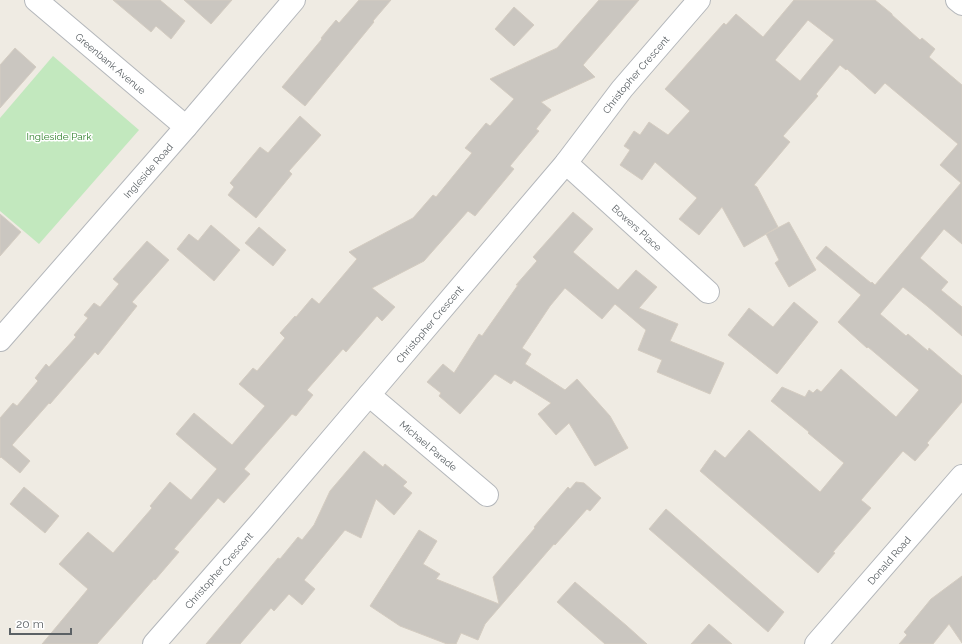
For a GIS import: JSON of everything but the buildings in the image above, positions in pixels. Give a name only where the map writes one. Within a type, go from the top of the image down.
[{"type":"street","name":"Greenbank Avenue","points":[[36,0],[186,127]]},
{"type":"street","name":"Ingleside Road","points":[[0,340],[186,127],[294,0]]},
{"type":"street","name":"Christopher Crescent","points":[[154,644],[260,523],[566,163],[622,89],[700,0]]},
{"type":"street","points":[[957,0],[962,4]]},
{"type":"street","name":"Bowers Place","points":[[566,163],[708,292]]},
{"type":"street","name":"Michael Parade","points":[[369,395],[487,495]]},
{"type":"street","name":"Donald Road","points":[[816,644],[962,476]]},
{"type":"green space","name":"Ingleside Park","points":[[53,56],[139,130],[39,244],[0,211],[0,118]]}]
